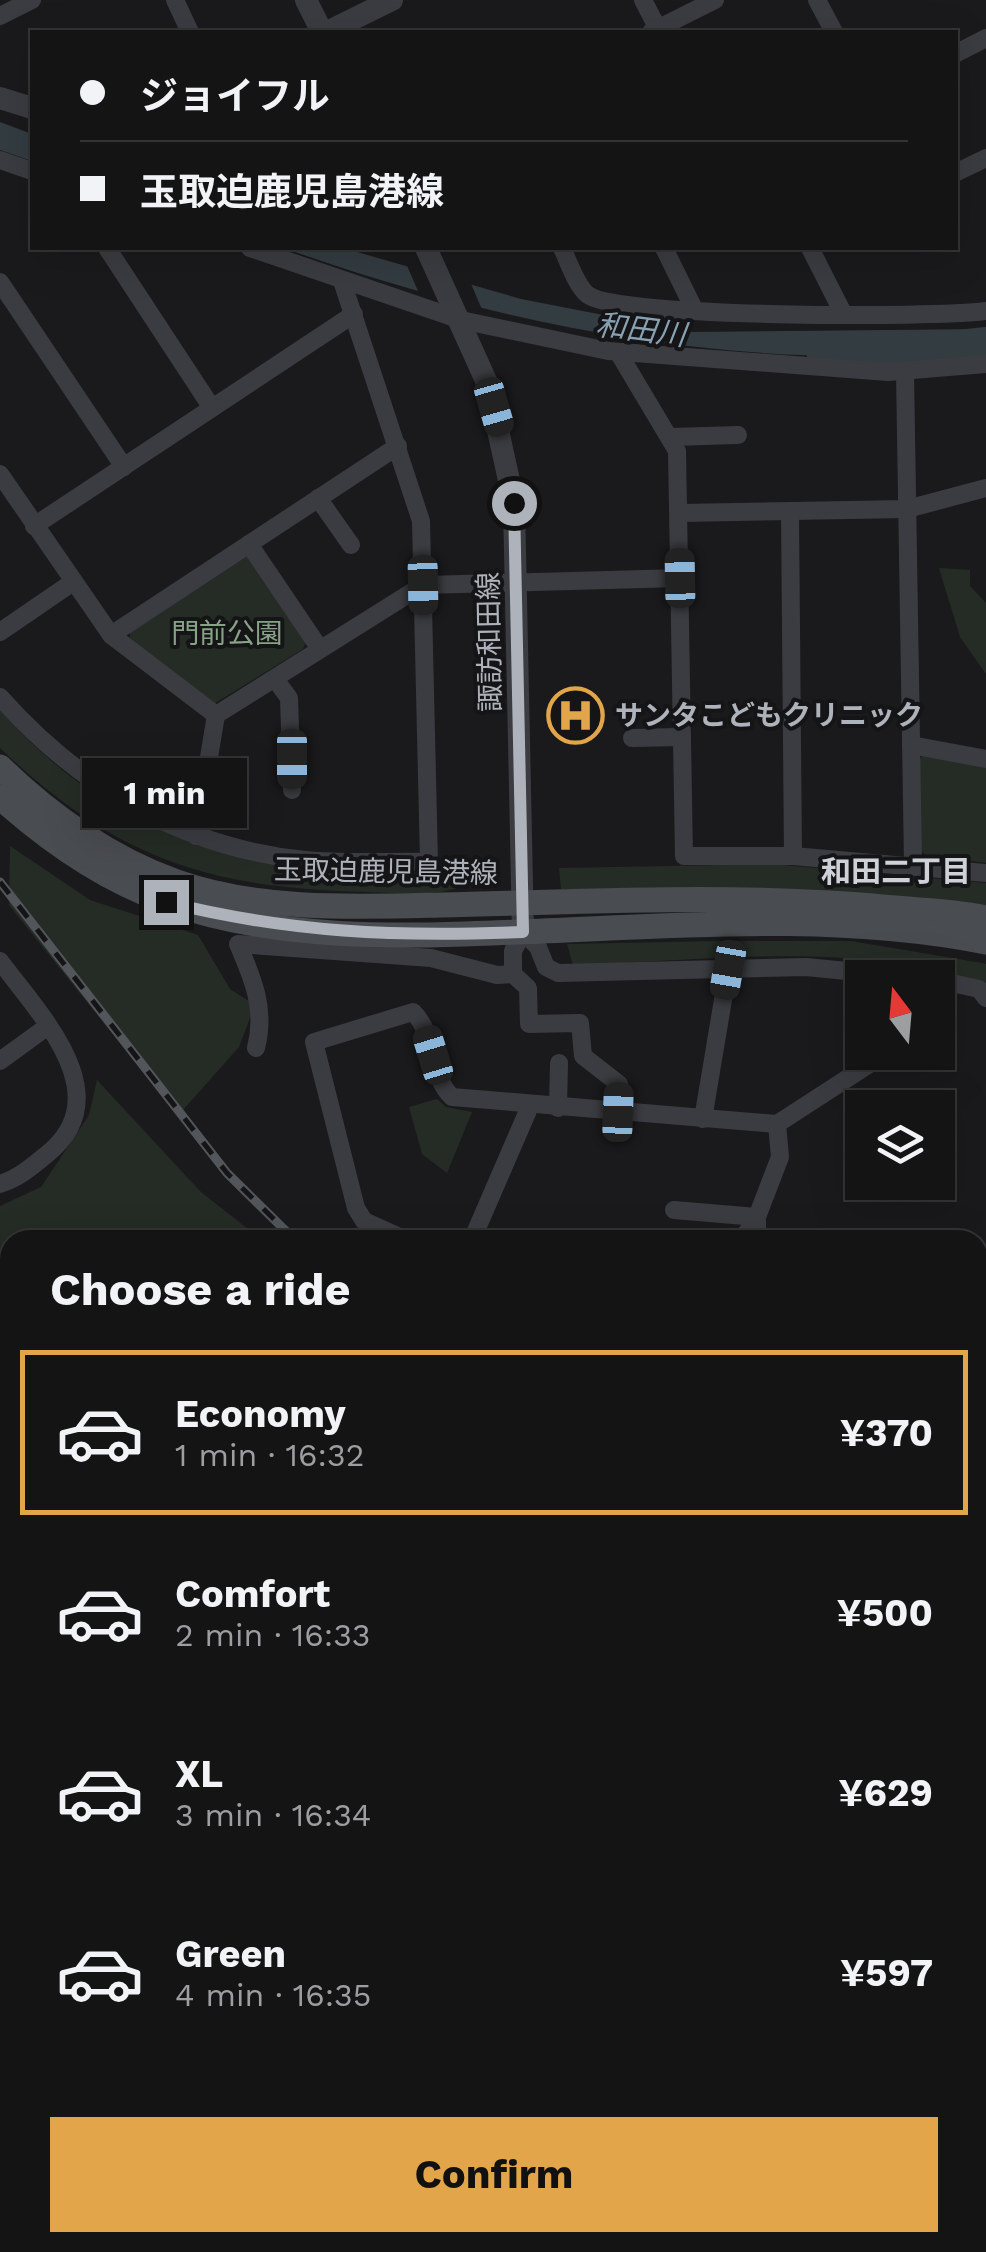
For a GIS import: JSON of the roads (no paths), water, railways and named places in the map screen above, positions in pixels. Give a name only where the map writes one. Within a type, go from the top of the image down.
[{"type":"main road","name":"玉取迫鹿児島港線","points":[[0,767],[29,795],[75,828],[178,882],[298,904],[785,899],[981,917]]},
{"type":"main road","name":"玉取迫鹿児島港線","points":[[0,797],[100,872],[166,902],[288,928],[378,936],[782,924],[863,926],[986,942]]},
{"type":"street","points":[[0,16],[32,0]]},
{"type":"street","points":[[174,0],[189,30]]},
{"type":"street","points":[[306,0],[324,30]]},
{"type":"street","points":[[329,30],[392,0]]},
{"type":"street","points":[[643,0],[654,30]]},
{"type":"street","points":[[656,30],[715,0]]},
{"type":"street","points":[[817,0],[833,30]]},
{"type":"street","points":[[958,52],[986,38]]},
{"type":"street","points":[[0,98],[30,107]]},
{"type":"street","points":[[958,172],[986,158]]},
{"type":"street","points":[[0,160],[30,170]]},
{"type":"street","points":[[108,250],[212,408]]},
{"type":"street","points":[[256,250],[342,281],[618,352],[905,372],[986,364]]},
{"type":"street","points":[[563,250],[588,295],[695,311],[844,315],[986,311]]},
{"type":"street","points":[[665,250],[695,311]]},
{"type":"street","points":[[811,250],[844,315]]},
{"type":"street","name":"諏訪和田線","points":[[429,253],[457,310],[500,430],[514,503],[523,932]]},
{"type":"street","points":[[0,697],[61,759],[105,792],[196,836],[306,860],[429,862],[419,507],[342,281]]},
{"type":"street","points":[[0,282],[124,467]]},
{"type":"street","points":[[34,526],[354,314]]},
{"type":"street","points":[[618,352],[677,451],[684,856],[792,856],[913,863],[986,873]]},
{"type":"street","points":[[905,372],[913,863]]},
{"type":"street","points":[[670,437],[738,435]]},
{"type":"street","points":[[111,635],[398,446]]},
{"type":"street","points":[[0,474],[111,635],[216,715]]},
{"type":"street","points":[[678,513],[906,508],[986,488]]},
{"type":"street","points":[[318,498],[351,545]]},
{"type":"street","points":[[790,513],[792,856]]},
{"type":"street","points":[[249,544],[320,649]]},
{"type":"street","points":[[196,836],[216,715],[423,585],[518,579],[680,578]]},
{"type":"street","points":[[0,632],[73,582]]},
{"type":"street","points":[[275,679],[289,698],[300,759],[292,790]]},
{"type":"street","points":[[632,738],[682,737]]},
{"type":"street","points":[[911,745],[986,759]]},
{"type":"street","points":[[513,974],[513,951],[523,932],[538,947],[546,967],[558,973],[806,967],[845,971]]},
{"type":"street","points":[[256,1048],[261,1030],[259,998],[238,944],[431,958],[496,975],[513,974],[528,988],[530,1024],[580,1024],[583,1056],[619,1084],[618,1112]]},
{"type":"street","points":[[0,961],[70,1060],[78,1106],[60,1145],[16,1179],[0,1184]]},
{"type":"street","points":[[703,1119],[728,970]]},
{"type":"street","points":[[955,985],[984,993]]},
{"type":"street","points":[[385,1230],[364,1220],[356,1208],[314,1042],[412,1012],[423,1022],[443,1088],[452,1097],[778,1124],[860,1070]]},
{"type":"street","points":[[0,1061],[48,1026]]},
{"type":"street","points":[[558,1108],[559,1063]]},
{"type":"street","points":[[476,1230],[530,1106]]},
{"type":"street","points":[[749,1230],[780,1157],[778,1124]]},
{"type":"street","points":[[674,1210],[757,1217]]},
{"type":"street","points":[[757,1217],[757,1230]]},
{"type":"water","points":[[0,122],[30,133],[30,160],[0,150]]},
{"type":"water","points":[[290,250],[350,250],[521,299],[691,332],[986,329],[986,349],[808,355],[718,349],[541,322],[368,276]]},
{"type":"waterway","name":"和田川","points":[[822,351],[886,354],[986,343]]},
{"type":"railway","points":[[0,882],[227,1173],[285,1230]]},
{"type":"place","name":"サンタこどもクリニック","points":[[576,715]]},
{"type":"district","name":"和田二丁目","points":[[896,872]]},
{"type":"park label","name":"門前公園","points":[[227,633]]}]
